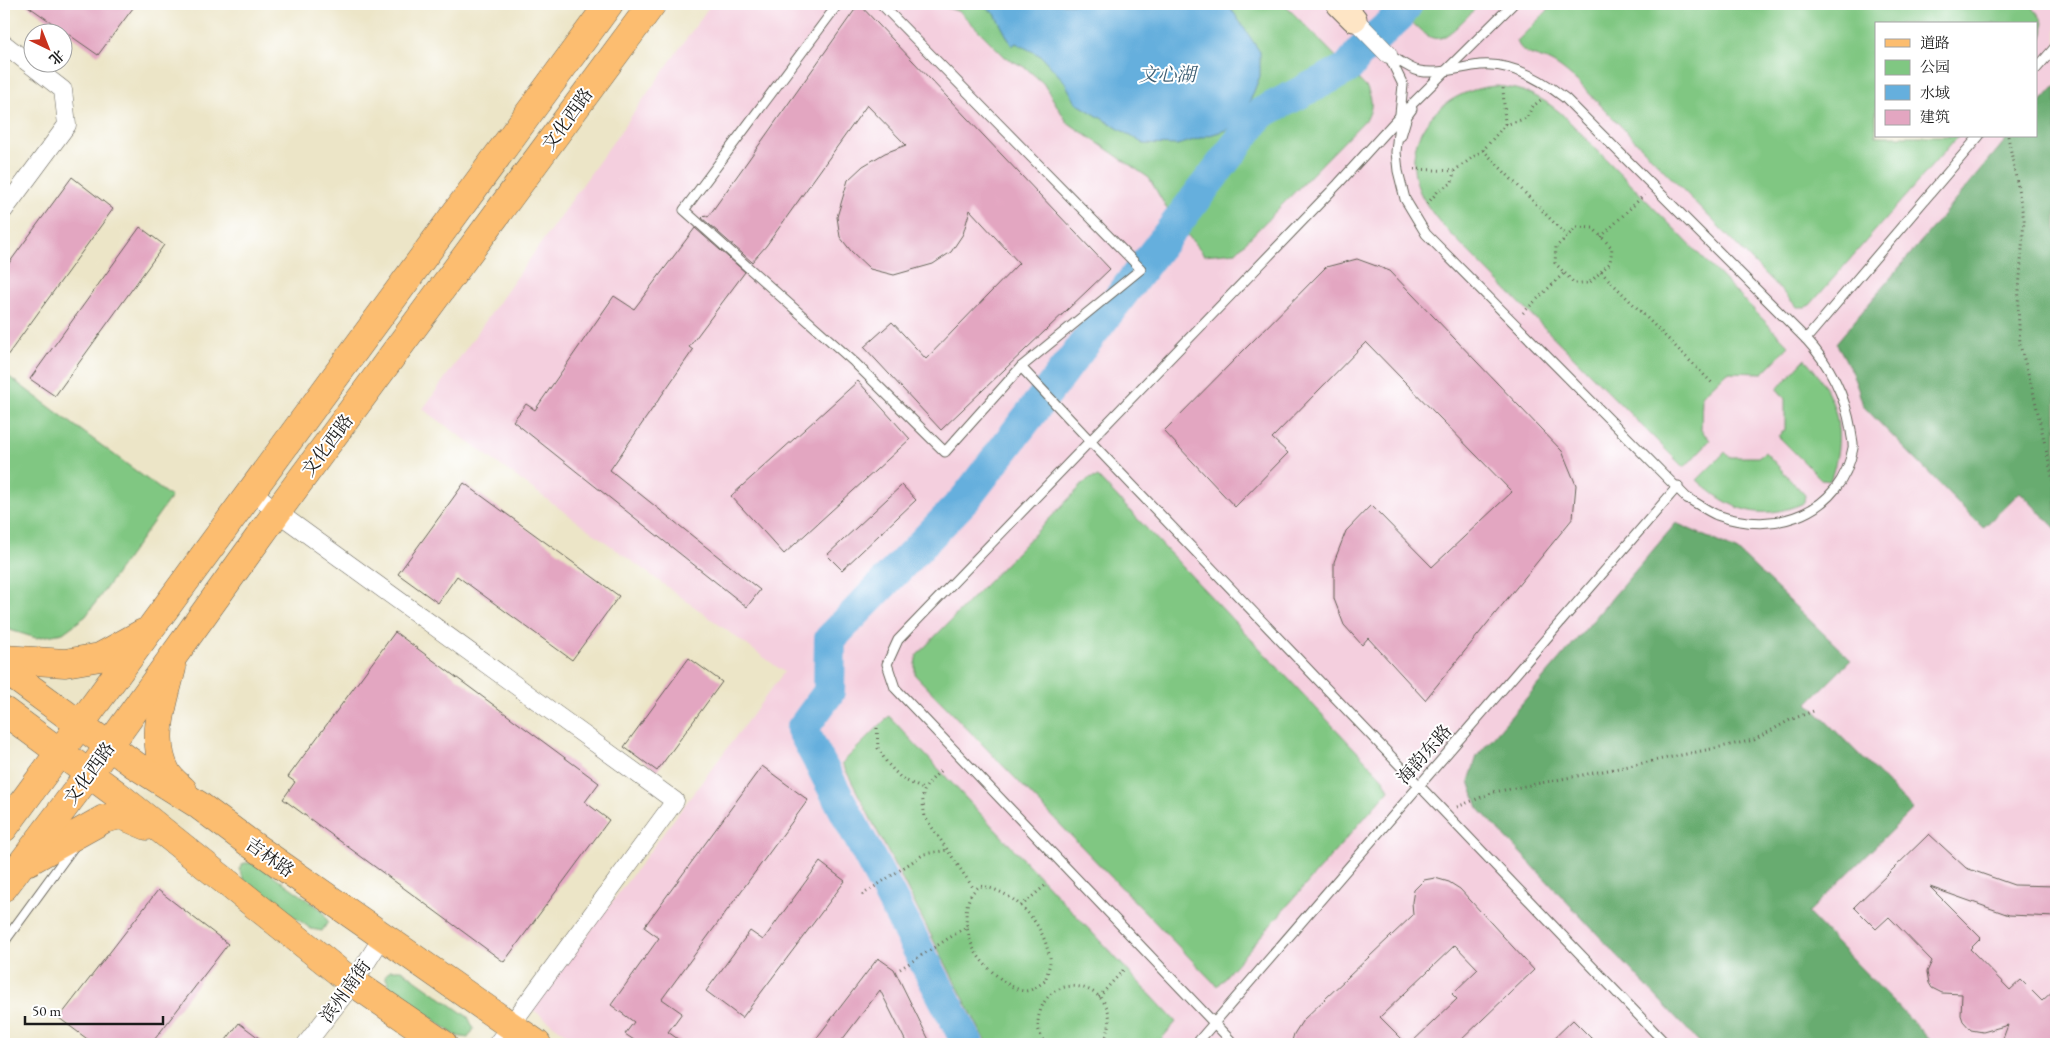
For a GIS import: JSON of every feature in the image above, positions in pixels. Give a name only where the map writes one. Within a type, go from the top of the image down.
[{"type":"main road","name":"文化西路","points":[[4,828],[609,4]]},
{"type":"main road","name":"文化西路","points":[[11,877],[89,774],[277,512],[652,4]]},
{"type":"main road","points":[[4,660],[65,663],[100,657],[149,630]]},
{"type":"main road","points":[[176,653],[163,702],[157,744],[167,774],[197,804]]},
{"type":"main road","name":"吉林路","points":[[4,669],[135,765],[197,804],[383,936],[504,1034],[536,1044]]},
{"type":"main road","points":[[4,711],[89,774],[354,982],[443,1044]]},
{"type":"main road","points":[[11,877],[88,827],[104,819],[121,815],[167,835]]},
{"type":"street","points":[[1346,12],[1388,54]]},
{"type":"street","points":[[4,44],[63,90],[67,125],[4,210]]},
{"type":"street","points":[[251,490],[277,512],[675,802],[504,1034]]},
{"type":"street","name":"滨州南街","points":[[306,1044],[354,982],[383,936]]},
{"type":"lane","points":[[838,4],[684,210],[854,362],[945,452],[1021,367],[1141,269],[881,4]]},
{"type":"lane","points":[[1234,1044],[896,688],[887,664],[898,640],[1092,443],[1338,184],[1399,117],[1513,4]]},
{"type":"lane","points":[[2038,67],[2056,46]]},
{"type":"lane","points":[[1388,54],[1418,71],[1445,71],[1482,65],[1508,67],[1552,88],[1565,98],[1806,339],[1819,353],[1835,378],[1848,414],[1853,447],[1844,476],[1828,498],[1806,514],[1778,523],[1745,521],[1716,515],[1687,498],[1678,486],[1426,234],[1406,199],[1398,171],[1396,152],[1402,86],[1388,54]]},
{"type":"lane","points":[[1396,152],[1407,116],[1424,93],[1450,76],[1482,65]]},
{"type":"lane","points":[[1806,339],[1977,138]]},
{"type":"lane","points":[[1021,367],[1666,1044]]},
{"type":"lane","name":"海韵东路","points":[[1196,1044],[1678,486]]},
{"type":"lane","points":[[4,942],[88,827]]},
{"type":"path","points":[[1503,87],[1505,125]]},
{"type":"path","points":[[1414,169],[1454,171],[1483,150],[1505,125],[1527,118],[1532,107],[1542,99]]},
{"type":"path","points":[[2008,138],[2024,220],[2018,305],[2020,345],[2034,390],[2056,494]]},
{"type":"path","points":[[1483,150],[1567,236]]},
{"type":"path","points":[[1427,204],[1439,190],[1452,183],[1454,171]]},
{"type":"path","points":[[1601,237],[1653,186]]},
{"type":"path","points":[[1577,227],[1593,228],[1612,248],[1610,263],[1589,283],[1574,282],[1555,263],[1556,247],[1567,236],[1577,227]]},
{"type":"path","points":[[1601,272],[1714,384]]},
{"type":"path","points":[[1513,322],[1564,273]]},
{"type":"path","points":[[1444,812],[1494,792],[1754,740],[1790,720],[1816,710]]},
{"type":"path","points":[[877,728],[878,748],[887,763],[901,778],[924,789]]},
{"type":"path","points":[[940,771],[924,789],[922,806],[925,817],[974,889]]},
{"type":"path","points":[[862,895],[924,854],[948,850]]},
{"type":"path","points":[[1021,906],[1047,884]]},
{"type":"path","points":[[981,886],[993,888],[1021,906],[1031,915],[1044,938],[1051,960],[1045,981],[1033,989],[1023,991],[1011,986],[994,974],[975,950],[968,926],[967,904],[974,889],[981,886]]},
{"type":"path","points":[[900,969],[968,926]]},
{"type":"path","points":[[1099,997],[1126,968]]},
{"type":"path","points":[[1046,1044],[1038,1030],[1038,1018],[1041,1007],[1047,997],[1057,990],[1069,986],[1082,986],[1093,991],[1108,1011],[1110,1023],[1108,1035],[1102,1044]]},
{"type":"shaded area","points":[[711,4],[2056,4],[2056,1044],[579,1044],[532,1009],[784,672],[423,409]]},
{"type":"green space","points":[[936,4],[1284,4],[1367,88],[1371,99],[1371,109],[1368,117],[1236,252],[1204,255],[1170,214],[1149,178],[1067,122],[1043,83],[1026,68],[1005,57],[960,12]]},
{"type":"green space","points":[[1394,4],[1480,4],[1453,30],[1437,38],[1429,36],[1420,30]]},
{"type":"green space","points":[[1554,4],[2029,4],[2041,19],[2044,29],[2038,43],[2038,22],[1875,22],[1875,138],[1956,138],[1810,305],[1805,307],[1797,307],[1578,82],[1557,65],[1522,50],[1517,41]]},
{"type":"green space","points":[[2056,85],[2056,529],[2020,492],[1983,528],[1863,406],[1852,374],[1836,343],[2007,138],[2038,138],[2038,105]]},
{"type":"green space","points":[[1496,86],[1532,94],[1562,114],[1789,346],[1763,373],[1727,372],[1702,396],[1701,430],[1710,440],[1684,468],[1443,226],[1422,196],[1415,176],[1414,158],[1417,141],[1424,126],[1434,113],[1462,94]]},
{"type":"green space","points":[[1805,359],[1825,387],[1832,401],[1836,416],[1838,448],[1830,481],[1822,480],[1778,436],[1785,430],[1785,399],[1777,389]]},
{"type":"green space","points":[[4,373],[171,497],[86,616],[63,633],[36,638],[10,630],[4,625]]},
{"type":"green space","points":[[1725,452],[1730,457],[1758,457],[1765,452],[1805,495],[1804,503],[1774,512],[1760,512],[1734,506],[1722,499],[1697,480]]},
{"type":"green space","points":[[1098,477],[1384,780],[1389,790],[1217,986],[915,675],[917,655],[1088,479]]},
{"type":"green space","points":[[1676,523],[1738,551],[1851,660],[1808,703],[1913,809],[1808,913],[1934,1044],[1701,1044],[1478,808],[1469,781],[1477,756]]},
{"type":"green space","points":[[889,716],[1176,1022],[1157,1044],[987,1044],[842,763]]},
{"type":"green space","points":[[244,863],[256,863],[322,910],[328,922],[322,931],[311,929],[244,880],[239,869]]},
{"type":"green space","points":[[390,970],[402,970],[468,1017],[474,1029],[468,1038],[456,1036],[390,987],[385,976]]},
{"type":"water","name":"文心湖","points":[[981,4],[1228,4],[1260,52],[1260,76],[1245,114],[1229,129],[1178,145],[1144,144],[1076,103],[1064,81],[1041,56],[1016,43],[1012,46],[995,14]]},
{"type":"building","points":[[25,4],[136,4],[98,55],[72,37],[72,22],[51,22]]},
{"type":"building","points":[[859,4],[1110,269],[941,430],[864,347],[892,322],[926,359],[1019,263],[970,210],[963,234],[951,252],[933,264],[894,275],[870,269],[851,251],[840,237],[837,217],[848,180],[863,166],[885,153],[906,145],[867,105],[766,246],[752,262],[702,218],[705,215],[708,217]]},
{"type":"building","points":[[72,177],[113,209],[4,360],[4,270]]},
{"type":"building","points":[[140,227],[164,245],[55,396],[30,379]]},
{"type":"building","points":[[695,228],[745,272],[689,347],[693,350],[610,470],[760,590],[747,607],[513,421],[526,404],[535,410],[614,296],[634,309]]},
{"type":"building","points":[[1357,259],[1390,271],[1562,451],[1576,485],[1573,518],[1425,700],[1368,638],[1362,645],[1344,625],[1334,599],[1334,562],[1346,531],[1371,505],[1432,567],[1512,492],[1366,342],[1272,438],[1288,453],[1235,507],[1164,431],[1326,267]]},
{"type":"building","points":[[858,381],[910,439],[784,554],[731,496]]},
{"type":"building","points":[[464,483],[619,596],[572,660],[457,576],[438,603],[398,574]]},
{"type":"building","points":[[902,485],[916,500],[842,570],[827,555]]},
{"type":"building","points":[[395,632],[599,783],[585,802],[609,820],[504,962],[283,799],[295,782],[288,777]]},
{"type":"building","points":[[689,658],[722,682],[657,771],[624,747]]},
{"type":"building","points":[[762,766],[808,800],[662,999],[682,1013],[668,1032],[685,1044],[640,1044],[625,1034],[634,1022],[611,1005],[659,938],[644,927]]},
{"type":"building","points":[[1929,834],[1966,868],[2014,885],[2056,886],[2056,917],[2009,915],[1930,887],[1981,938],[1970,949],[2010,990],[2021,980],[2042,1001],[2056,988],[2056,1044],[2001,1044],[2008,1025],[1983,1032],[1971,1030],[1963,1021],[1961,1015],[1962,994],[1942,993],[1932,988],[1929,983],[1927,972],[1932,961],[1889,917],[1876,929],[1854,907]]},
{"type":"building","points":[[820,862],[845,881],[742,1018],[706,991],[750,931],[763,940]]},
{"type":"building","points":[[1435,878],[1449,882],[1460,889],[1534,970],[1457,1044],[1410,1044],[1457,999],[1452,994],[1478,969],[1455,945],[1380,1017],[1407,1044],[1291,1044],[1294,1034],[1303,1020],[1413,915],[1412,902],[1414,890],[1424,880]]},
{"type":"building","points":[[158,890],[228,944],[151,1044],[94,1044],[59,1018]]},
{"type":"building","points":[[878,958],[894,969],[931,1044],[907,1044],[880,990],[839,1044],[812,1044]]},
{"type":"building","points":[[1573,1020],[1597,1044],[1548,1044]]},
{"type":"building","points":[[239,1023],[267,1044],[223,1044]]},
{"type":"waterway","points":[[968,1044],[802,729],[829,692],[830,639],[966,498],[1261,113],[1348,68],[1360,52],[1399,16],[1407,4]]}]
